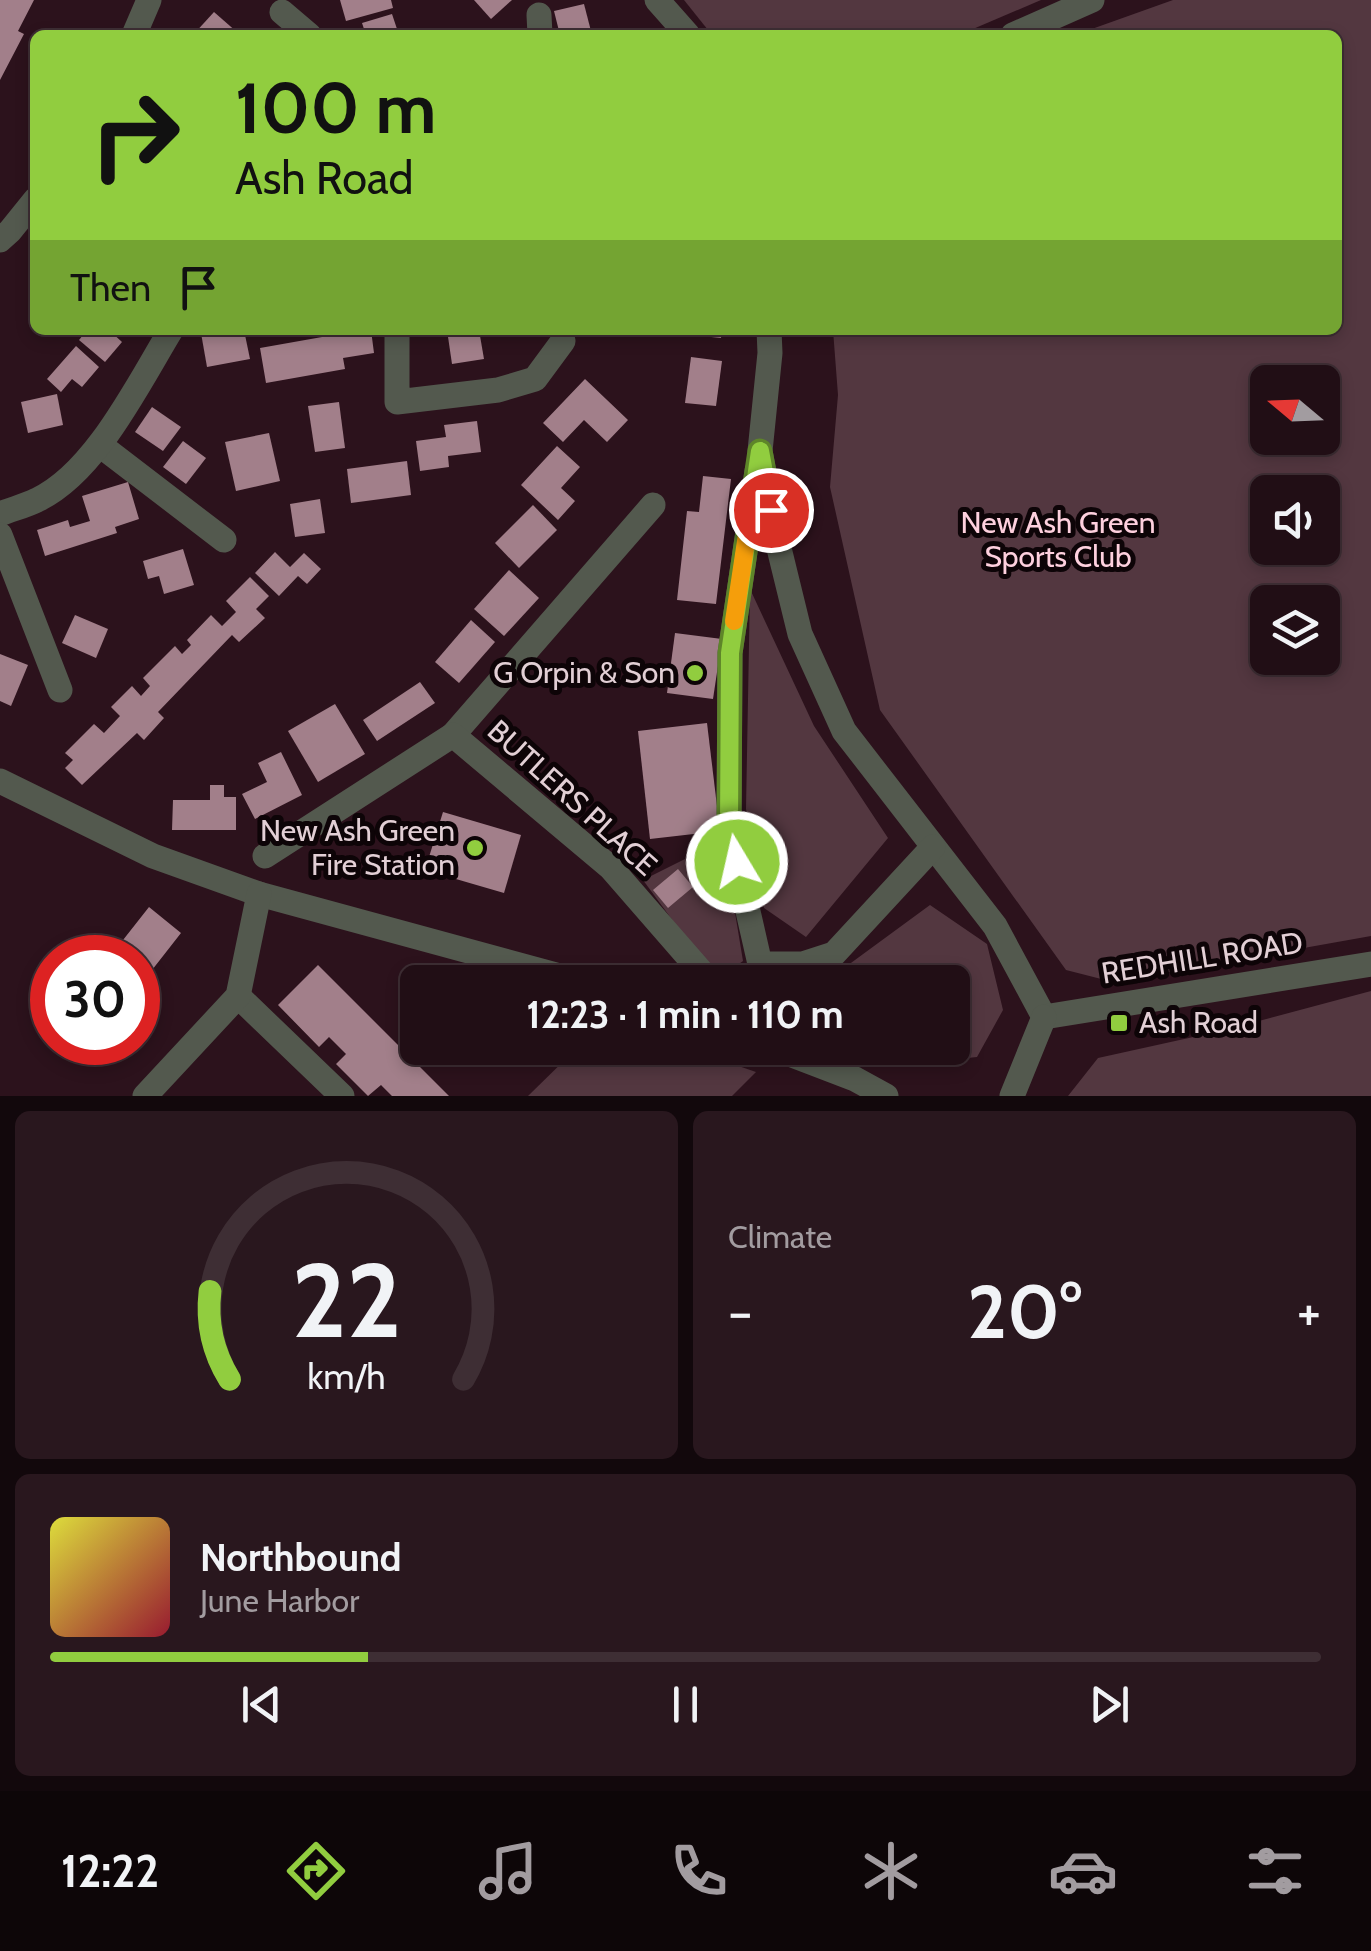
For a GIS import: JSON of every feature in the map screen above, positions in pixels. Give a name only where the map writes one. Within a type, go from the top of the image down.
[{"type":"street","points":[[136,30],[149,0]]},
{"type":"street","points":[[657,0],[684,30]]},
{"type":"street","points":[[1021,30],[1059,6],[1092,0]]},
{"type":"street","points":[[282,12],[303,30]]},
{"type":"street","points":[[0,240],[30,206]]},
{"type":"street","points":[[0,514],[38,500],[68,480],[100,445],[168,335]]},
{"type":"street","points":[[397,335],[397,402],[498,390],[535,379],[563,341]]},
{"type":"street","points":[[769,335],[760,451],[730,653],[729,828],[760,964],[803,964],[834,954],[933,847]]},
{"type":"street","points":[[100,445],[224,540]]},
{"type":"street","points":[[760,451],[800,634],[844,731],[995,926],[1044,1018],[1012,1096]]},
{"type":"street","name":"BUTLERS PLACE","points":[[266,856],[453,736],[653,505]]},
{"type":"street","points":[[0,535],[60,690]]},
{"type":"street","name":"BUTLERS PLACE","points":[[453,736],[611,868],[695,965]]},
{"type":"street","points":[[0,781],[154,856],[259,894],[520,965]]},
{"type":"street","points":[[145,1096],[238,996],[259,894]]},
{"type":"street","name":"REDHILL ROAD","points":[[1044,1018],[1371,964]]},
{"type":"street","points":[[238,996],[342,1096]]},
{"type":"street","points":[[818,1065],[886,1096]]},
{"type":"green space","points":[[684,0],[1041,0],[971,30],[708,30]]},
{"type":"green space","name":"New Ash Green Sports Club","points":[[1173,0],[1371,0],[1371,936],[1113,982],[1066,970],[880,710],[830,487],[838,395],[833,335],[1342,335],[1342,30],[1089,30]]},
{"type":"green space","points":[[750,589],[814,726],[888,838],[806,937],[764,908],[746,809]]},
{"type":"green space","points":[[723,840],[743,961],[738,965],[705,965],[643,880]]},
{"type":"green space","points":[[930,905],[987,944],[1003,1010],[977,1057],[970,1058],[970,965],[848,965]]},
{"type":"green space","points":[[1371,991],[1371,1096],[1068,1096],[1098,1058],[1225,1030]]},
{"type":"green space","points":[[560,1065],[736,1065],[756,1072],[732,1096],[528,1096]]},
{"type":"building","points":[[0,0],[34,0],[18,31],[24,34],[0,80]]},
{"type":"building","points":[[340,0],[391,0],[393,8],[346,21]]},
{"type":"building","points":[[474,0],[512,0],[491,19]]},
{"type":"building","points":[[584,4],[591,30],[559,30],[554,11]]},
{"type":"building","points":[[214,12],[235,30],[198,30]]},
{"type":"building","points":[[392,14],[397,30],[364,30],[362,23]]},
{"type":"building","points":[[83,335],[114,335],[122,342],[105,362],[79,340]]},
{"type":"building","points":[[201,335],[245,335],[250,359],[207,367]]},
{"type":"building","points":[[333,335],[372,335],[374,353],[343,358],[345,369],[266,383],[260,348]]},
{"type":"building","points":[[448,335],[480,335],[484,359],[452,364]]},
{"type":"building","points":[[76,346],[99,367],[82,387],[72,379],[61,392],[47,379]]},
{"type":"building","points":[[691,357],[722,361],[716,406],[685,403]]},
{"type":"building","points":[[585,379],[628,420],[607,442],[584,420],[563,442],[543,423]]},
{"type":"building","points":[[57,394],[63,425],[28,433],[21,402]]},
{"type":"building","points":[[339,402],[345,448],[315,452],[308,406]]},
{"type":"building","points":[[152,407],[181,427],[163,451],[135,432]]},
{"type":"building","points":[[477,421],[481,452],[448,456],[449,467],[420,471],[416,441],[446,437],[444,425]]},
{"type":"building","points":[[269,433],[280,481],[236,491],[225,442]]},
{"type":"building","points":[[183,441],[206,458],[186,484],[163,467]]},
{"type":"building","points":[[557,446],[580,467],[561,488],[575,501],[558,520],[521,485]]},
{"type":"building","points":[[407,461],[411,495],[351,503],[347,469]]},
{"type":"building","points":[[703,476],[731,479],[716,604],[677,600],[687,511],[699,512]]},
{"type":"building","points":[[128,482],[139,519],[115,527],[117,533],[45,556],[37,530],[68,520],[70,527],[90,521],[82,496]]},
{"type":"building","points":[[320,499],[325,533],[295,537],[290,504]]},
{"type":"building","points":[[533,505],[557,530],[519,568],[495,543]]},
{"type":"building","points":[[183,549],[194,585],[164,594],[159,576],[148,579],[143,561]]},
{"type":"building","points":[[275,552],[290,567],[304,553],[321,569],[307,584],[298,576],[279,596],[255,573]]},
{"type":"building","points":[[509,570],[539,598],[504,636],[474,609]]},
{"type":"building","points":[[250,577],[269,596],[256,609],[265,618],[239,642],[232,635],[158,712],[164,718],[144,740],[137,733],[82,785],[65,768],[73,760],[65,753],[94,724],[104,733],[120,716],[111,707],[132,686],[141,696],[150,686],[143,678],[175,646],[182,654],[191,645],[187,640],[211,615],[222,626],[236,612],[226,601]]},
{"type":"building","points":[[75,615],[108,629],[96,658],[62,643]]},
{"type":"building","points":[[471,620],[495,642],[459,683],[435,662]]},
{"type":"building","points":[[675,633],[722,639],[713,699],[667,693]]},
{"type":"building","points":[[0,654],[28,665],[11,706],[0,701]]},
{"type":"building","points":[[420,682],[435,703],[377,741],[363,720]]},
{"type":"building","points":[[335,704],[365,754],[318,782],[288,731]]},
{"type":"building","points":[[707,723],[720,831],[650,839],[638,731]]},
{"type":"building","points":[[281,752],[302,795],[255,819],[242,794],[267,782],[258,763]]},
{"type":"building","points":[[210,785],[224,785],[224,797],[236,797],[236,830],[172,830],[173,800],[210,800]]},
{"type":"building","name":"New Ash Green Fire Station","points":[[443,812],[521,835],[504,893],[425,870]]},
{"type":"building","points":[[678,869],[693,887],[668,908],[653,890]]},
{"type":"building","points":[[149,907],[181,933],[160,960],[160,935],[127,935]]},
{"type":"building","points":[[318,965],[400,1047],[400,1065],[418,1065],[449,1096],[392,1096],[381,1085],[368,1096],[336,1064],[346,1054],[329,1037],[319,1047],[278,1005]]},
{"type":"slow traffic","points":[[734,621],[748,528]]},
{"type":"place","name":"G Orpin & Son","points":[[695,673]]},
{"type":"place","name":"New Ash Green Fire Station","points":[[475,848]]},
{"type":"place","name":"Ash Road","points":[[1119,1023]]},
{"type":"route","points":[[737,862],[729,828],[730,653],[760,451],[771,510]]}]
